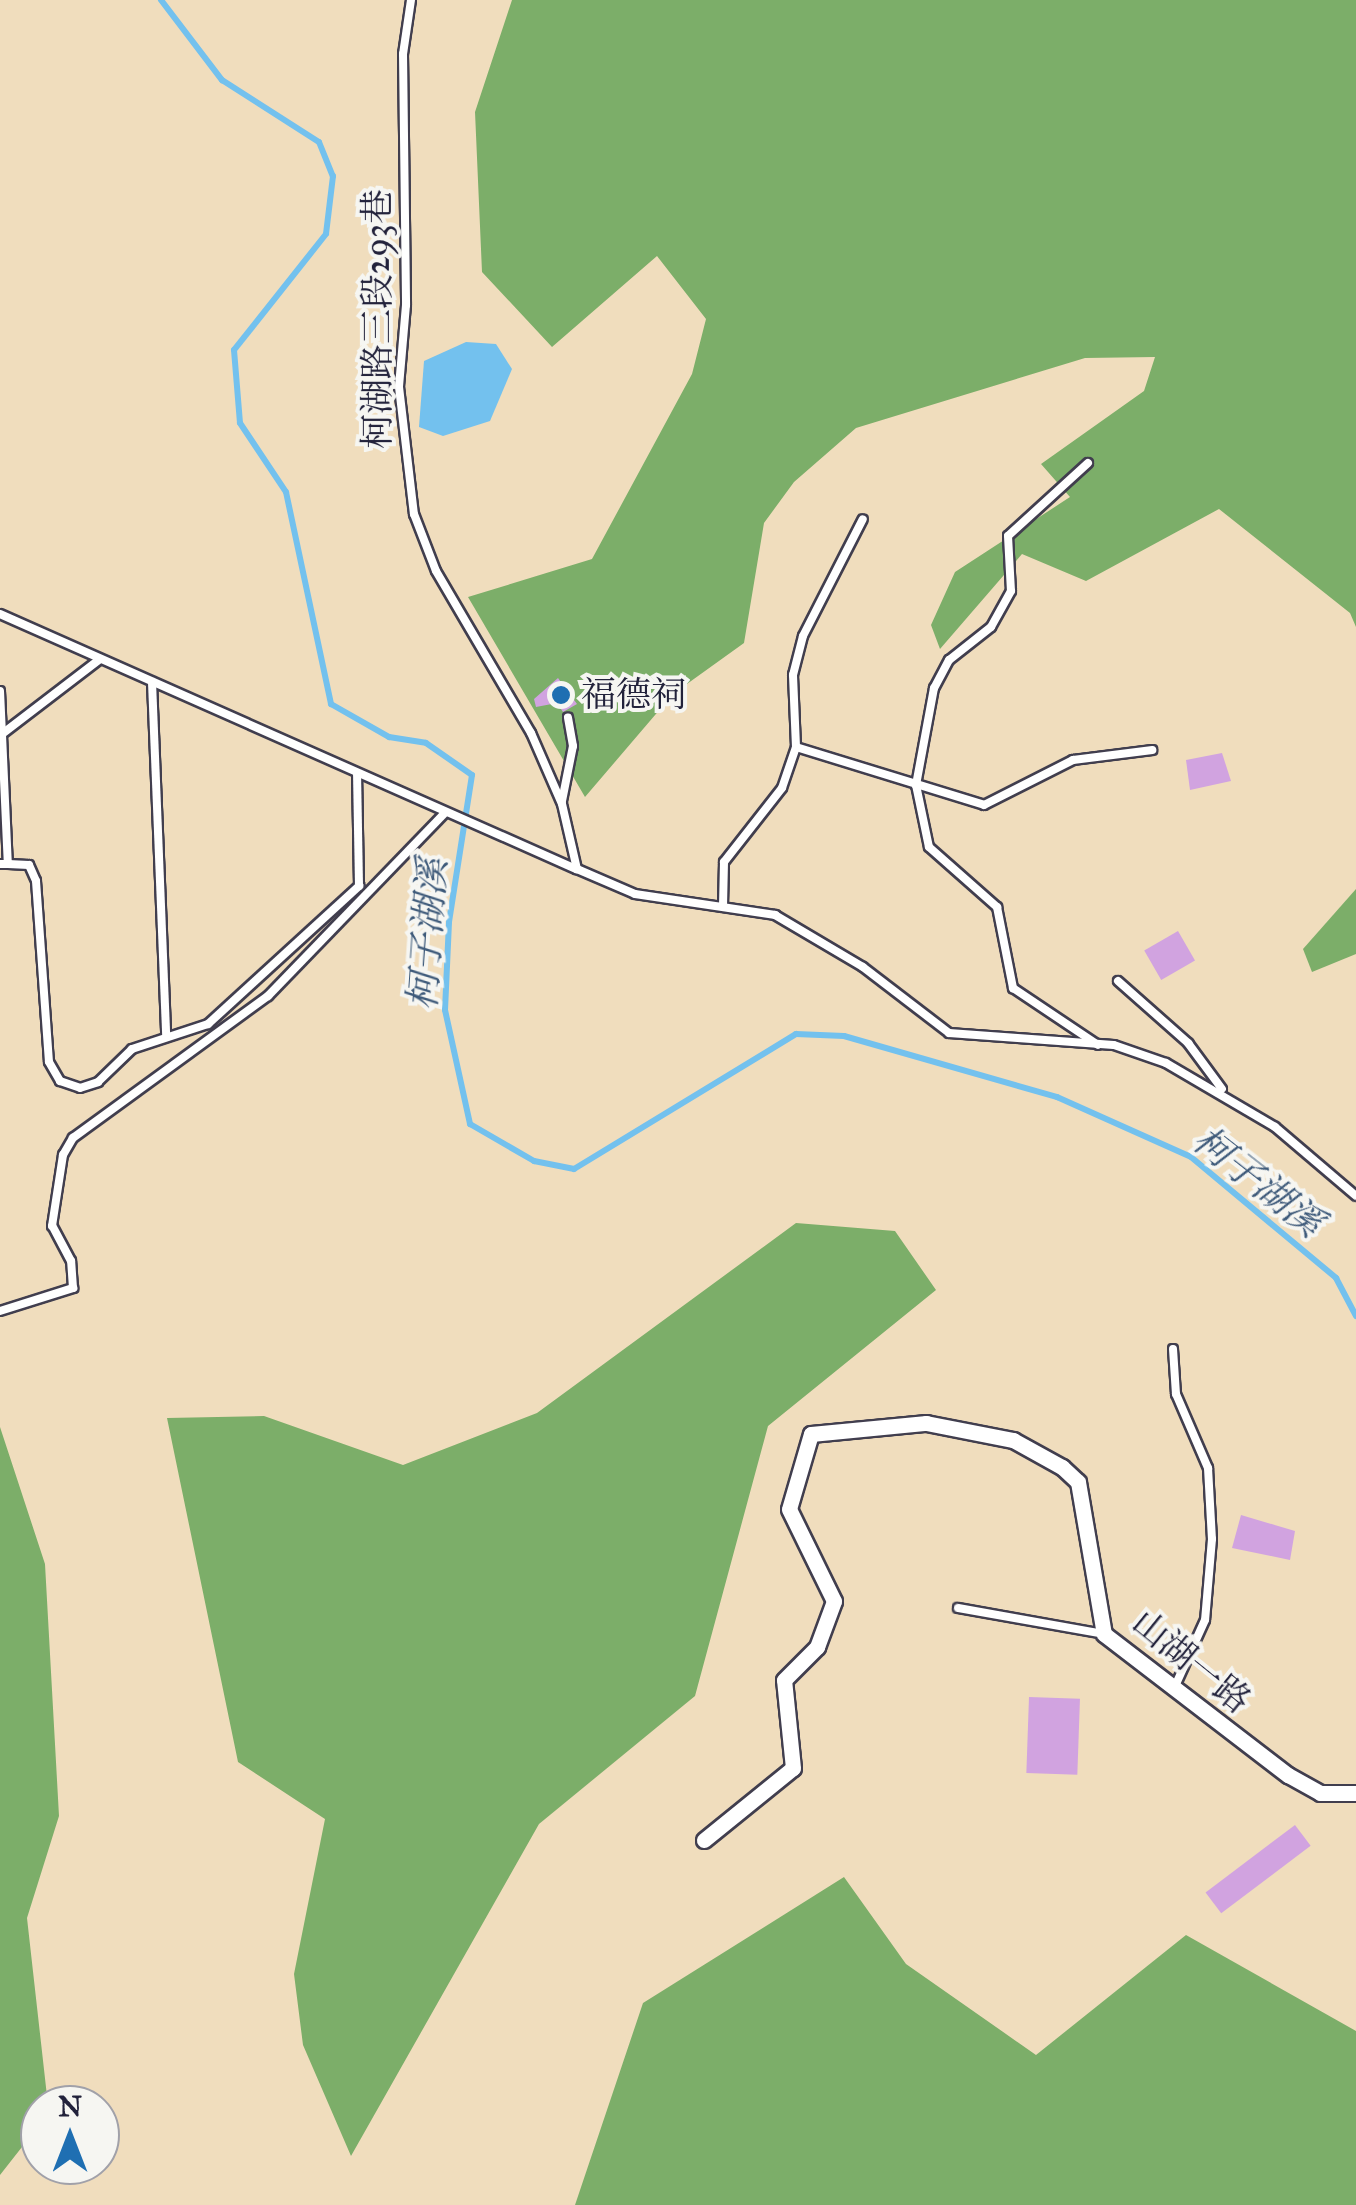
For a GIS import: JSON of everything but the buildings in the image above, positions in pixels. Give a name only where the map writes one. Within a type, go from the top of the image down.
[{"type":"street","name":"山湖一路","points":[[704,1840],[794,1768],[784,1680],[817,1648],[834,1601],[789,1508],[811,1434],[926,1423],[1013,1440],[1062,1467],[1078,1482],[1104,1634],[1288,1776],[1320,1794],[1356,1793]]},
{"type":"lane","name":"柯湖路三段293巷","points":[[410,0],[402,54],[406,305],[399,387],[414,514],[436,571],[531,733],[562,804],[577,870]]},
{"type":"lane","points":[[1088,464],[1008,536],[1010,592],[991,627],[948,660],[934,688],[916,784],[929,847],[997,906],[1013,988],[1098,1045]]},
{"type":"lane","points":[[723,906],[724,862],[782,788],[796,747],[794,675],[802,636],[862,519]]},
{"type":"lane","points":[[0,614],[545,858],[636,894],[775,915],[813,934],[949,1033],[1098,1045],[1166,1064],[1224,1093],[1336,1173],[1356,1196]]},
{"type":"lane","points":[[2,734],[100,659]]},
{"type":"lane","points":[[152,682],[166,1036]]},
{"type":"lane","points":[[0,691],[4,864],[29,865],[36,881],[49,1062],[60,1081],[80,1088],[98,1082],[132,1049],[208,1024],[358,886],[357,774]]},
{"type":"lane","points":[[562,804],[573,746],[568,716]]},
{"type":"lane","points":[[796,747],[984,805],[1073,760],[1152,750]]},
{"type":"lane","points":[[0,1311],[73,1288],[70,1261],[52,1226],[63,1155],[73,1138],[268,996],[444,813]]},
{"type":"lane","points":[[1118,980],[1188,1042],[1224,1093]]},
{"type":"lane","points":[[1173,1349],[1176,1394],[1208,1468],[1212,1539],[1205,1620],[1173,1690]]},
{"type":"lane","points":[[958,1608],[1104,1634]]},
{"type":"green space","points":[[512,0],[1356,0],[1356,627],[1350,613],[1219,509],[1086,581],[1022,554],[940,649],[931,625],[955,572],[1070,497],[1041,464],[1144,391],[1155,357],[1085,358],[856,428],[794,482],[764,523],[744,643],[673,694],[585,797],[468,597],[592,559],[692,374],[706,319],[657,256],[552,347],[482,272],[475,112]]},
{"type":"green space","points":[[1356,889],[1356,954],[1312,972],[1303,949]]},
{"type":"green space","points":[[796,1223],[895,1231],[936,1290],[768,1426],[695,1696],[539,1824],[351,2156],[303,2045],[294,1974],[325,1819],[238,1762],[167,1418],[264,1416],[403,1465],[537,1413]]},
{"type":"green space","points":[[0,1427],[45,1564],[59,1816],[27,1918],[46,2085],[20,2085],[20,2150],[0,2175]]},
{"type":"green space","points":[[844,1877],[906,1964],[1036,2055],[1186,1935],[1356,2031],[1356,2205],[575,2205],[643,2003]]},
{"type":"water","points":[[466,342],[496,344],[512,369],[490,421],[443,436],[419,427],[424,361]]},
{"type":"waterway","name":"柯子湖溪","points":[[161,0],[222,80],[319,142],[333,176],[326,234],[234,350],[240,423],[286,492],[331,704],[389,737],[426,743],[472,775],[449,922],[445,1010],[470,1124],[534,1161],[574,1169],[796,1034],[844,1036],[1057,1097],[1191,1157],[1336,1278],[1356,1316]]},
{"type":"place","name":"福德祠","points":[[561,695]]}]
